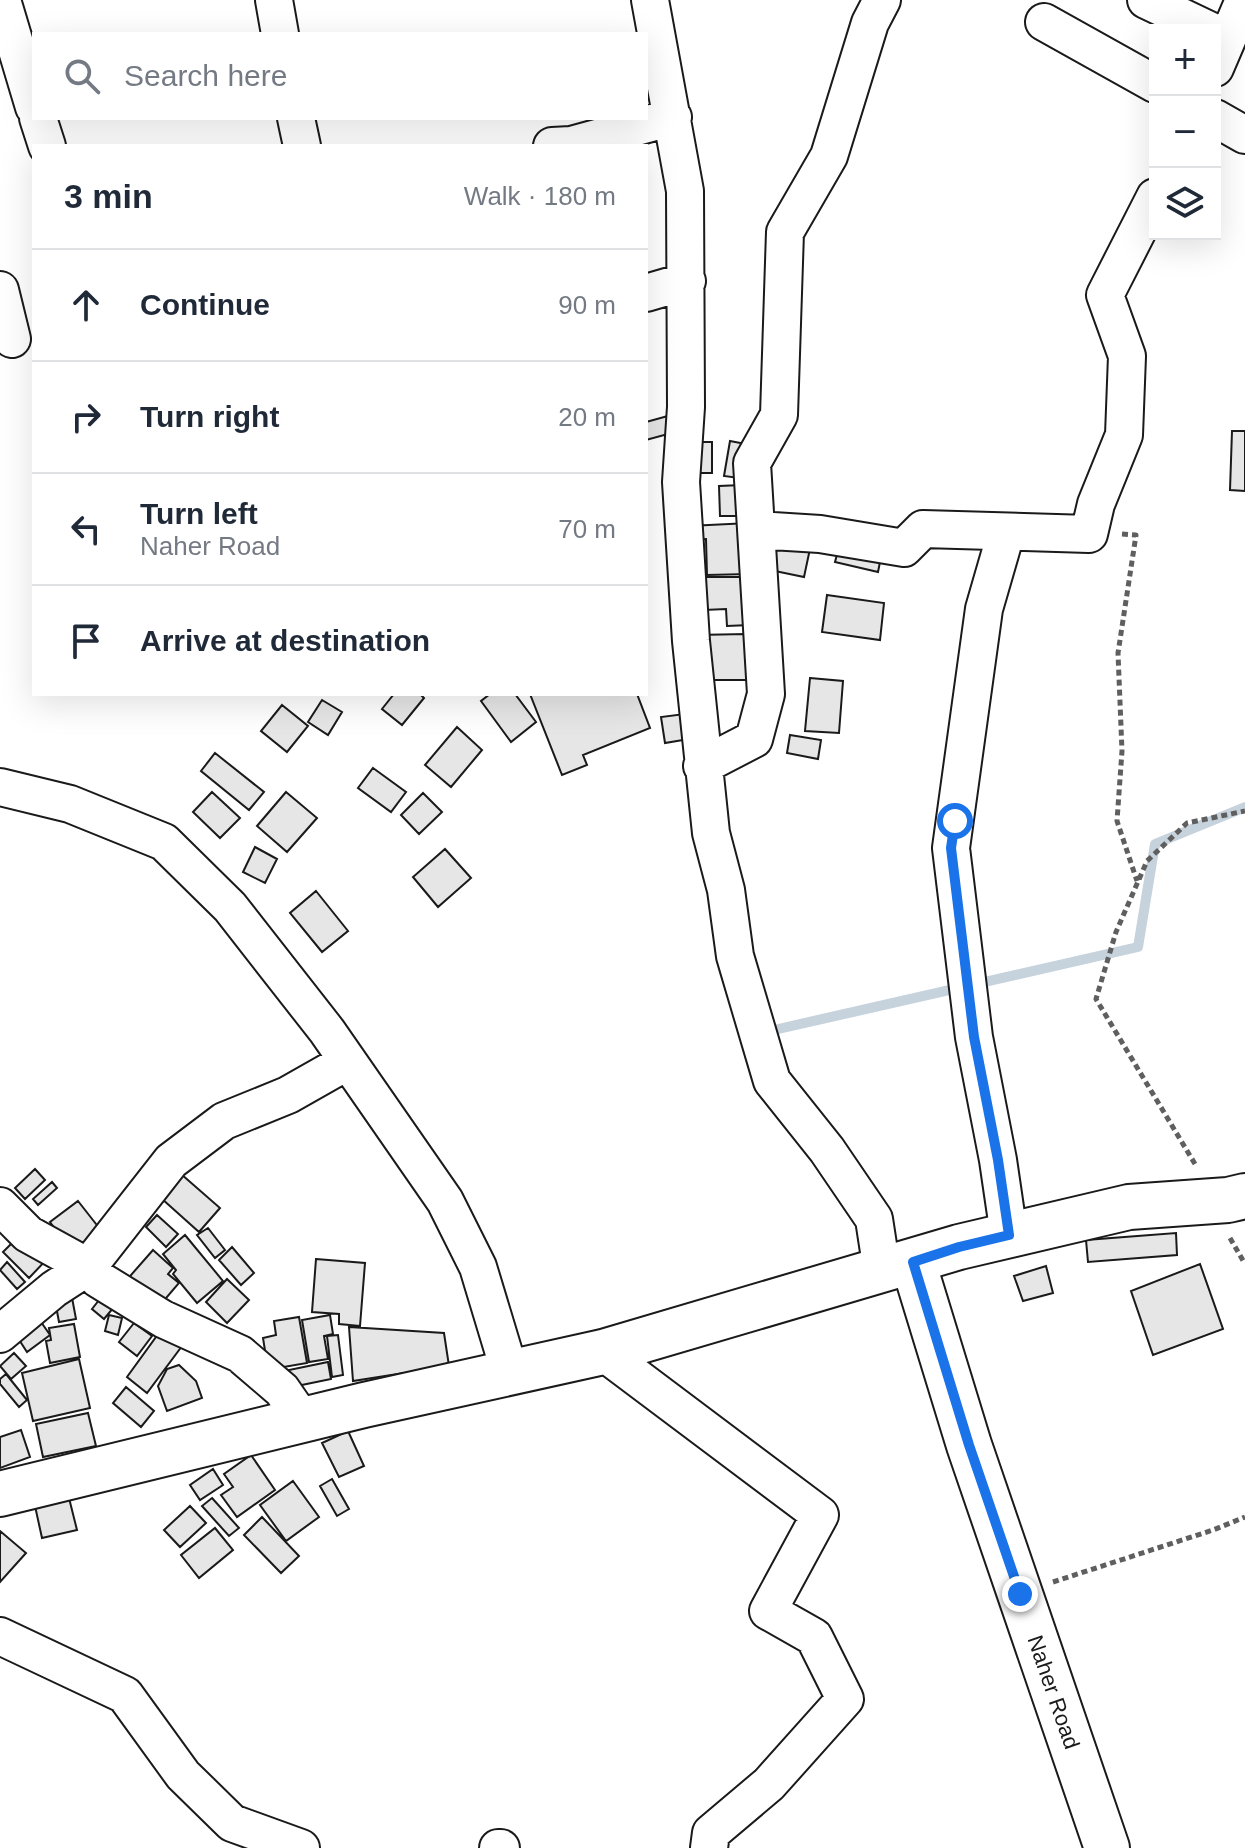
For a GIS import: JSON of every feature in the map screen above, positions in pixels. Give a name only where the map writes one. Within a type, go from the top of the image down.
[{"type":"main road","points":[[0,1494],[302,1419],[603,1352],[959,1247],[1129,1207],[1227,1199]]},
{"type":"main road","name":"Naher Road","points":[[898,1267],[969,1445],[1107,1848]]},
{"type":"street","points":[[2,0],[32,100]]},
{"type":"street","points":[[274,0],[280,32]]},
{"type":"street","points":[[650,0],[685,191],[686,407],[681,482],[691,641],[711,833],[726,890],[735,956],[772,1081],[827,1150],[874,1219],[898,1267]]},
{"type":"street","points":[[702,766],[754,739],[766,694],[752,463],[779,415],[785,232],[829,156],[870,23],[882,0]]},
{"type":"street","points":[[1146,0],[1186,24]]},
{"type":"street","points":[[1221,34],[1244,0]]},
{"type":"street","points":[[1044,22],[1149,81]]},
{"type":"street","points":[[575,144],[673,117]]},
{"type":"street","points":[[39,120],[46,144]]},
{"type":"street","points":[[296,120],[302,144]]},
{"type":"street","points":[[1221,121],[1245,135]]},
{"type":"street","points":[[756,530],[820,534],[904,548],[923,529],[1089,534],[1096,504],[1124,435],[1127,356],[1105,295],[1149,209]]},
{"type":"street","points":[[648,292],[687,281]]},
{"type":"street","points":[[0,290],[15,338]]},
{"type":"street","points":[[1006,533],[984,609],[951,848],[974,1037],[1009,1235]]},
{"type":"street","points":[[0,787],[70,804],[164,842],[230,907],[348,1061],[445,1201],[478,1267],[510,1373]]},
{"type":"street","points":[[0,1334],[54,1289],[88,1267],[171,1161],[224,1121],[288,1095],[348,1061]]},
{"type":"street","points":[[0,1206],[28,1234],[88,1267],[98,1279],[163,1319],[240,1354],[282,1390],[302,1419]]},
{"type":"street","points":[[603,1352],[820,1515],[768,1611],[814,1637],[845,1699],[769,1784],[711,1833],[709,1848]]},
{"type":"street","points":[[0,1636],[125,1695],[183,1775],[232,1823],[301,1848]]},
{"type":"path","points":[[1089,534],[1136,535],[1118,653],[1122,751],[1117,821],[1138,883]]},
{"type":"path","points":[[1227,1199],[1193,1159],[1096,999],[1116,932],[1147,861],[1187,823],[1245,811]]},
{"type":"path","points":[[1020,1594],[1245,1517]]},
{"type":"building","points":[[675,414],[679,431],[648,439],[648,421]]},
{"type":"building","points":[[1232,431],[1245,431],[1245,491],[1230,490]]},
{"type":"building","points":[[730,441],[751,445],[746,479],[724,476]]},
{"type":"building","points":[[692,442],[712,442],[712,473],[692,473]]},
{"type":"building","points":[[742,485],[744,516],[720,516],[719,486]]},
{"type":"building","points":[[749,523],[750,574],[707,575],[706,539],[689,540],[689,526]]},
{"type":"building","points":[[777,538],[811,544],[804,577],[770,570]]},
{"type":"building","points":[[840,543],[882,552],[878,572],[835,562]]},
{"type":"building","points":[[704,577],[749,577],[750,625],[727,626],[726,609],[704,610]]},
{"type":"building","points":[[827,595],[884,603],[880,640],[822,632]]},
{"type":"building","points":[[746,634],[746,680],[709,680],[696,635]]},
{"type":"building","points":[[810,678],[843,681],[839,733],[805,731]]},
{"type":"building","points":[[392,696],[424,698],[402,725],[382,709]]},
{"type":"building","points":[[487,696],[516,696],[536,722],[511,742],[481,701]]},
{"type":"building","points":[[531,696],[638,696],[650,728],[583,755],[587,765],[562,775]]},
{"type":"building","points":[[322,700],[342,712],[328,735],[308,722]]},
{"type":"building","points":[[282,705],[308,726],[287,752],[261,731]]},
{"type":"building","points":[[692,713],[695,738],[665,743],[661,717]]},
{"type":"building","points":[[457,727],[482,750],[451,787],[425,765]]},
{"type":"building","points":[[790,735],[821,740],[818,759],[787,753]]},
{"type":"building","points":[[215,753],[264,792],[249,810],[201,771]]},
{"type":"building","points":[[373,768],[406,792],[391,812],[358,788]]},
{"type":"building","points":[[212,792],[240,818],[220,838],[193,812]]},
{"type":"building","points":[[286,792],[317,818],[287,852],[257,826]]},
{"type":"building","points":[[423,793],[442,812],[419,834],[401,815]]},
{"type":"building","points":[[255,847],[277,859],[265,883],[243,872]]},
{"type":"building","points":[[445,849],[471,878],[438,907],[413,877]]},
{"type":"building","points":[[316,891],[348,931],[322,952],[290,913]]},
{"type":"building","points":[[173,1167],[220,1208],[199,1232],[152,1190]]},
{"type":"building","points":[[35,1169],[45,1180],[25,1199],[15,1188]]},
{"type":"building","points":[[52,1182],[57,1188],[38,1205],[33,1199]]},
{"type":"building","points":[[78,1201],[107,1238],[78,1260],[50,1222]]},
{"type":"building","points":[[157,1215],[178,1234],[166,1247],[146,1227]]},
{"type":"building","points":[[208,1228],[225,1250],[215,1258],[197,1235]]},
{"type":"building","points":[[23,1232],[49,1257],[29,1278],[3,1252]]},
{"type":"building","points":[[1176,1233],[1177,1255],[1088,1262],[1086,1240]]},
{"type":"building","points":[[185,1235],[223,1281],[197,1303],[173,1274],[176,1270],[163,1254]]},
{"type":"building","points":[[232,1247],[254,1273],[241,1285],[219,1260]]},
{"type":"building","points":[[153,1250],[173,1268],[168,1274],[179,1283],[155,1311],[124,1283]]},
{"type":"building","points":[[316,1259],[365,1263],[360,1326],[339,1324],[339,1314],[312,1312]]},
{"type":"building","points":[[7,1262],[25,1282],[17,1289],[0,1270]]},
{"type":"building","points":[[1200,1264],[1223,1329],[1153,1355],[1131,1291]]},
{"type":"building","points":[[1046,1266],[1053,1293],[1023,1301],[1014,1276]]},
{"type":"building","points":[[227,1279],[249,1300],[227,1323],[206,1302]]},
{"type":"building","points":[[70,1287],[76,1319],[59,1322],[53,1290]]},
{"type":"building","points":[[107,1290],[119,1301],[104,1319],[92,1309]]},
{"type":"building","points":[[109,1315],[122,1318],[118,1335],[105,1331]]},
{"type":"building","points":[[330,1315],[333,1334],[324,1336],[328,1359],[309,1362],[302,1320]]},
{"type":"building","points":[[299,1317],[307,1363],[278,1368],[267,1363],[263,1338],[276,1335],[274,1321]]},
{"type":"building","points":[[39,1319],[50,1335],[27,1352],[16,1335]]},
{"type":"building","points":[[134,1323],[152,1336],[137,1356],[119,1342]]},
{"type":"building","points":[[74,1324],[80,1357],[50,1363],[46,1341],[51,1340],[49,1328]]},
{"type":"building","points":[[164,1326],[185,1342],[147,1393],[127,1377]]},
{"type":"building","points":[[349,1327],[444,1333],[449,1366],[353,1381]]},
{"type":"building","points":[[338,1335],[343,1375],[332,1377],[327,1336]]},
{"type":"building","points":[[14,1353],[26,1366],[11,1379],[0,1366]]},
{"type":"building","points":[[79,1359],[90,1408],[33,1421],[22,1373]]},
{"type":"building","points":[[328,1362],[331,1379],[292,1387],[289,1370]]},
{"type":"building","points":[[179,1365],[196,1381],[202,1398],[167,1411],[158,1386],[167,1369]]},
{"type":"building","points":[[6,1374],[27,1400],[19,1407],[0,1384],[0,1379]]},
{"type":"building","points":[[126,1387],[154,1411],[141,1427],[113,1403]]},
{"type":"building","points":[[88,1413],[96,1446],[43,1457],[36,1424]]},
{"type":"building","points":[[21,1430],[30,1457],[0,1468],[0,1437]]},
{"type":"building","points":[[348,1431],[364,1466],[339,1477],[322,1443]]},
{"type":"building","points":[[251,1455],[275,1490],[237,1517],[221,1495],[233,1487],[224,1474]]},
{"type":"building","points":[[213,1469],[223,1485],[200,1500],[190,1485]]},
{"type":"building","points":[[332,1479],[349,1509],[337,1516],[320,1486]]},
{"type":"building","points":[[293,1481],[319,1517],[286,1541],[260,1505]]},
{"type":"building","points":[[69,1498],[77,1530],[42,1538],[35,1506]]},
{"type":"building","points":[[212,1498],[239,1528],[229,1536],[202,1506]]},
{"type":"building","points":[[190,1506],[206,1523],[180,1547],[164,1530]]},
{"type":"building","points":[[262,1517],[299,1556],[281,1573],[244,1535]]},
{"type":"building","points":[[215,1528],[233,1550],[199,1578],[181,1555]]},
{"type":"building","points":[[0,1531],[26,1553],[0,1582]]},
{"type":"waterway","points":[[774,1030],[1138,947],[1155,844],[1245,807]]},
{"type":"route","points":[[955,821],[951,848],[974,1037],[1009,1235],[913,1262],[969,1445],[1020,1594]]}]
